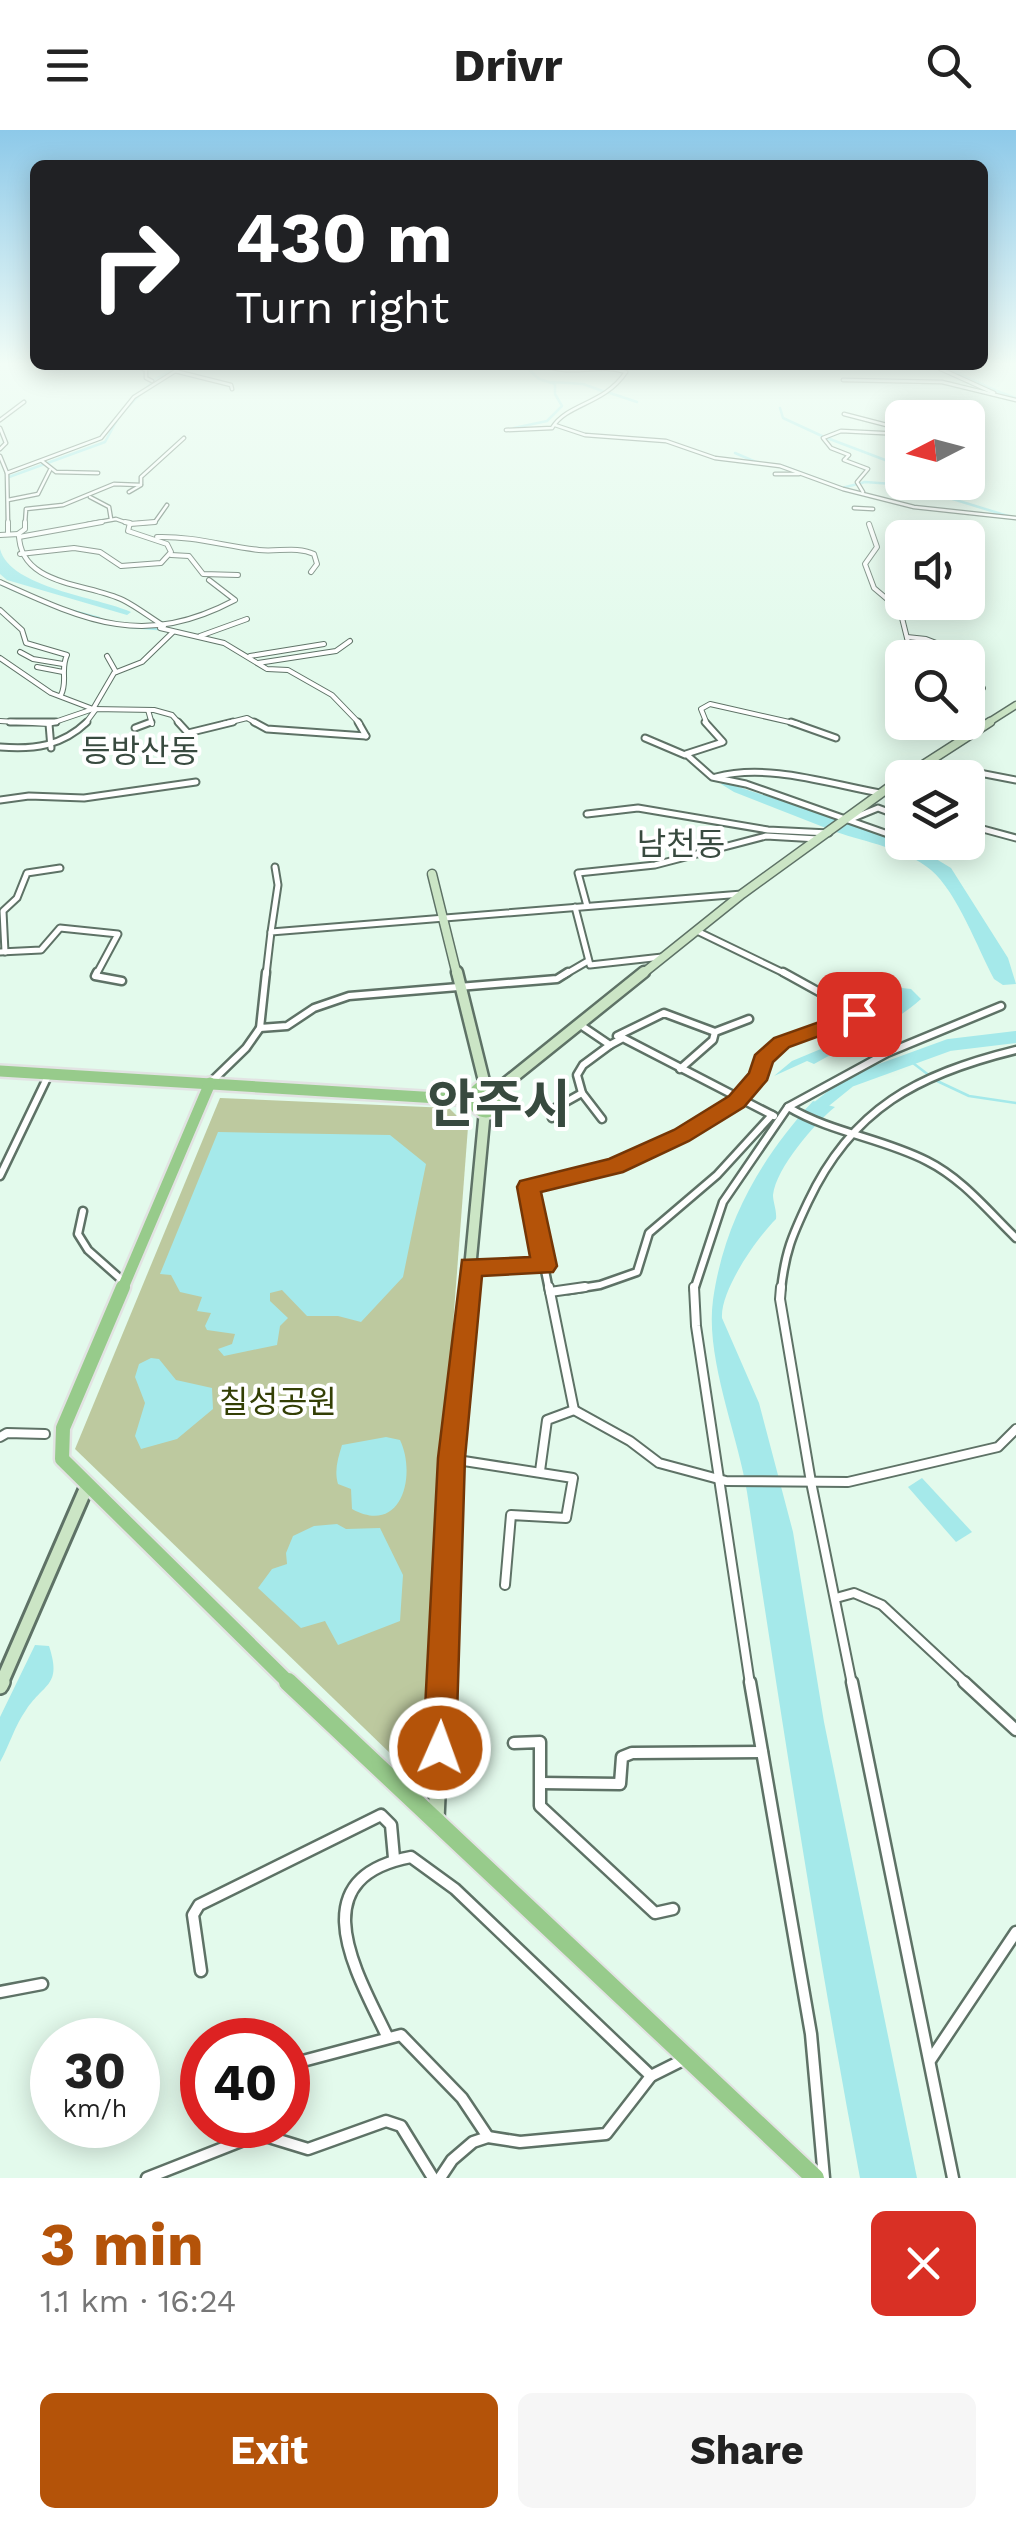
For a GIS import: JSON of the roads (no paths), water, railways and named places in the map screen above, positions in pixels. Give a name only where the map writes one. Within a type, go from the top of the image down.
[{"type":"main road","points":[[985,723],[1016,705]]},
{"type":"main road","points":[[925,760],[956,740]]},
{"type":"main road","points":[[471,1100],[477,1091],[491,1089],[742,894],[885,791]]},
{"type":"main road","points":[[0,1071],[471,1100],[477,1108],[485,1110],[501,1103],[502,1096],[491,1089],[432,874]]},
{"type":"main road","points":[[210,1083],[60,1436],[62,1459],[206,1605],[815,2178]]},
{"type":"main road","points":[[436,1820],[452,1458],[485,1110]]},
{"type":"main road","points":[[0,1686],[87,1486]]},
{"type":"street","points":[[1,459],[7,474],[8,534]]},
{"type":"street","points":[[7,474],[47,459]]},
{"type":"street","points":[[129,492],[140,490],[141,477],[166,459]]},
{"type":"street","points":[[717,459],[810,474],[843,489],[885,497]]},
{"type":"street","points":[[845,459],[868,470],[857,482],[864,492]]},
{"type":"street","points":[[41,461],[50,470],[98,473]]},
{"type":"street","points":[[8,500],[38,494],[50,470]]},
{"type":"street","points":[[776,474],[810,474]]},
{"type":"street","points":[[18,535],[25,528],[25,510],[89,497],[114,484],[141,486]]},
{"type":"street","points":[[89,497],[108,506],[112,520]]},
{"type":"street","points":[[898,500],[940,511],[1016,518]]},
{"type":"street","points":[[0,535],[112,520],[130,524],[156,522],[167,505]]},
{"type":"street","points":[[854,508],[873,509]]},
{"type":"street","points":[[130,524],[128,532],[167,544],[171,555]]},
{"type":"street","points":[[869,524],[877,547],[865,564],[868,575],[874,588],[900,610],[908,640]]},
{"type":"street","points":[[0,720],[50,724],[94,709],[148,710],[172,715],[188,732],[247,718],[267,729],[366,736],[362,726],[330,693],[288,670],[267,669],[231,645],[173,632],[121,599],[89,592],[33,569],[20,554],[18,535]]},
{"type":"street","points":[[141,537],[186,536],[260,550],[305,550],[314,554],[317,564],[311,572]]},
{"type":"street","points":[[20,554],[74,548],[100,552],[122,566],[157,564],[171,555],[189,556],[203,574],[238,574],[225,585]]},
{"type":"street","points":[[0,582],[94,616],[130,626],[162,627],[235,600],[225,585],[209,580]]},
{"type":"street","points":[[0,610],[22,630],[26,643],[67,655],[62,695]]},
{"type":"street","points":[[199,637],[247,619]]},
{"type":"street","points":[[0,747],[51,748],[75,733],[116,672],[142,662],[173,632]]},
{"type":"street","points":[[907,637],[931,640]]},
{"type":"street","points":[[256,663],[336,651],[350,641]]},
{"type":"street","points":[[248,656],[324,644]]},
{"type":"street","points":[[20,652],[33,659],[63,664]]},
{"type":"street","points":[[107,656],[116,672]]},
{"type":"street","points":[[0,658],[51,693],[94,709]]},
{"type":"street","points":[[37,668],[63,672]]},
{"type":"street","points":[[686,756],[689,750],[723,742],[704,719],[702,709],[710,704],[789,721],[836,738]]},
{"type":"street","points":[[136,728],[152,724],[148,710]]},
{"type":"street","points":[[50,724],[51,748]]},
{"type":"street","points":[[645,738],[698,762],[705,774],[746,784],[885,833]]},
{"type":"street","points":[[716,778],[734,772],[807,777],[881,794]]},
{"type":"street","points":[[985,772],[1016,780]]},
{"type":"street","points":[[0,800],[29,796],[84,798],[196,782]]},
{"type":"street","points":[[587,814],[638,808],[767,833],[828,835]]},
{"type":"street","points":[[848,819],[878,808],[885,811]]},
{"type":"street","points":[[985,830],[1016,838]]},
{"type":"street","points":[[587,906],[578,873],[655,864],[767,833]]},
{"type":"street","points":[[210,1083],[246,1048],[260,1028],[278,885],[275,866]]},
{"type":"street","points":[[60,868],[27,873],[17,898],[3,911],[2,952],[42,950],[60,928],[118,934],[95,976],[122,981]]},
{"type":"street","points":[[271,932],[742,894]]},
{"type":"street","points":[[575,907],[588,961]]},
{"type":"street","points":[[574,1410],[528,1187],[615,1166],[682,1136],[739,1099],[760,1075],[763,1060],[781,1042],[859,1014],[822,991],[696,931]]},
{"type":"street","points":[[260,1028],[286,1026],[314,1008],[349,996],[557,979],[582,961],[610,965],[628,958],[664,957]]},
{"type":"street","points":[[550,1292],[600,1285],[637,1272],[649,1232],[717,1175],[776,1116],[887,1052],[1001,1006]]},
{"type":"street","points":[[749,1019],[715,1032],[665,1010],[648,1014],[616,1036],[776,1116]]},
{"type":"street","points":[[578,1024],[610,1045]]},
{"type":"street","points":[[680,1069],[713,1040],[715,1032]]},
{"type":"street","points":[[602,1119],[582,1094],[579,1070],[623,1038]]},
{"type":"street","points":[[953,2178],[836,1598],[806,1481],[780,1299],[785,1251],[816,1183],[846,1134],[902,1092],[979,1059],[1016,1050]]},
{"type":"street","points":[[0,1176],[49,1073]]},
{"type":"street","points":[[552,1118],[555,1108],[582,1094]]},
{"type":"street","points":[[790,1108],[846,1134],[936,1166],[962,1184],[1016,1238]]},
{"type":"street","points":[[776,1116],[723,1202],[694,1285],[696,1326],[762,1752],[812,2034],[824,2178]]},
{"type":"street","points":[[83,1210],[78,1234],[88,1250],[124,1283]]},
{"type":"street","points":[[470,1267],[544,1266]]},
{"type":"street","points":[[540,1471],[547,1420],[574,1410],[630,1441],[659,1464],[723,1481],[848,1482],[998,1447],[1016,1428]]},
{"type":"street","points":[[0,1436],[45,1434]]},
{"type":"street","points":[[452,1458],[572,1478],[566,1518],[511,1515],[505,1585]]},
{"type":"street","points":[[836,1598],[847,1598],[854,1592],[882,1605],[1016,1730]]},
{"type":"street","points":[[514,1742],[540,1742],[540,1806],[655,1913],[673,1909]]},
{"type":"street","points":[[541,1783],[620,1784],[622,1757],[632,1752],[762,1752]]},
{"type":"street","points":[[201,1972],[193,1915],[198,1905],[381,1815],[391,1825],[394,1858]]},
{"type":"street","points":[[386,2036],[345,1946],[348,1902],[358,1882],[394,1858],[420,1860],[651,2076]]},
{"type":"street","points":[[930,2060],[1016,1932]]},
{"type":"street","points":[[0,1992],[42,1984]]},
{"type":"street","points":[[310,2059],[401,2035],[462,2098],[488,2137]]},
{"type":"street","points":[[147,2178],[259,2134],[308,2149],[386,2120],[401,2126],[436,2178],[473,2142],[488,2137],[520,2142],[606,2134],[651,2076],[687,2058]]},
{"type":"water","points":[[0,549],[7,562],[37,582],[131,612],[127,615],[7,580],[0,574]]},
{"type":"water","points":[[723,782],[841,820],[831,830],[734,792]]},
{"type":"water","points":[[847,822],[885,836],[885,847],[836,832]]},
{"type":"water","points":[[915,860],[938,860],[951,868],[1008,958],[1016,984],[1003,985],[994,979],[958,906],[941,880]]},
{"type":"water","points":[[902,988],[911,989],[921,999],[882,1027],[814,1064],[807,1061],[774,1076],[792,1061],[840,1041],[844,1044],[878,1026],[874,1022],[874,1001]]},
{"type":"water","points":[[813,1101],[835,1107],[807,1135],[781,1172],[773,1195],[776,1219],[733,1280],[722,1318],[759,1403],[793,1532],[824,1722],[917,2178],[860,2178],[747,1492],[714,1346],[713,1300],[718,1271],[736,1218],[761,1168]]},
{"type":"water","points":[[218,1132],[390,1135],[426,1164],[403,1277],[361,1322],[338,1316],[307,1316],[282,1290],[270,1293],[270,1301],[288,1318],[280,1326],[277,1345],[224,1356],[218,1349],[232,1344],[235,1334],[207,1330],[211,1313],[197,1311],[202,1297],[180,1292],[171,1275],[160,1274]]},
{"type":"water","points":[[159,1359],[176,1380],[212,1388],[213,1409],[177,1439],[141,1449],[135,1436],[145,1403],[135,1377],[139,1364]]},
{"type":"water","points":[[386,1437],[400,1440],[407,1470],[405,1485],[393,1509],[383,1515],[369,1515],[352,1509],[351,1489],[338,1484],[338,1460],[342,1445]]},
{"type":"water","points":[[922,1478],[972,1532],[956,1542],[908,1487]]},
{"type":"water","points":[[337,1524],[346,1529],[380,1528],[403,1575],[400,1621],[338,1645],[325,1621],[301,1628],[258,1588],[272,1569],[287,1564],[286,1553],[293,1536],[314,1526]]},
{"type":"water","points":[[35,1645],[49,1646],[52,1676],[22,1716],[0,1762],[0,1717]]},
{"type":"waterway","points":[[9,477],[60,459]]},
{"type":"waterway","points":[[748,459],[756,462]]},
{"type":"waterway","points":[[783,466],[842,488],[865,482],[907,485],[1008,516]]},
{"type":"waterway","points":[[0,584],[23,594]]},
{"type":"waterway","points":[[73,611],[99,618]]},
{"type":"waterway","points":[[131,627],[157,629]]},
{"type":"waterway","points":[[808,1115],[850,1081],[949,1045],[1016,1037]]},
{"type":"waterway","points":[[909,1060],[930,1076]]},
{"type":"waterway","points":[[935,1080],[969,1096],[1016,1103]]},
{"type":"district","name":"등방산동","points":[[140,751]]},
{"type":"district","name":"남천동","points":[[681,844]]},
{"type":"district","name":"안주시","points":[[499,1104]]},
{"type":"park label","name":"칠성공원","points":[[278,1402]]}]
